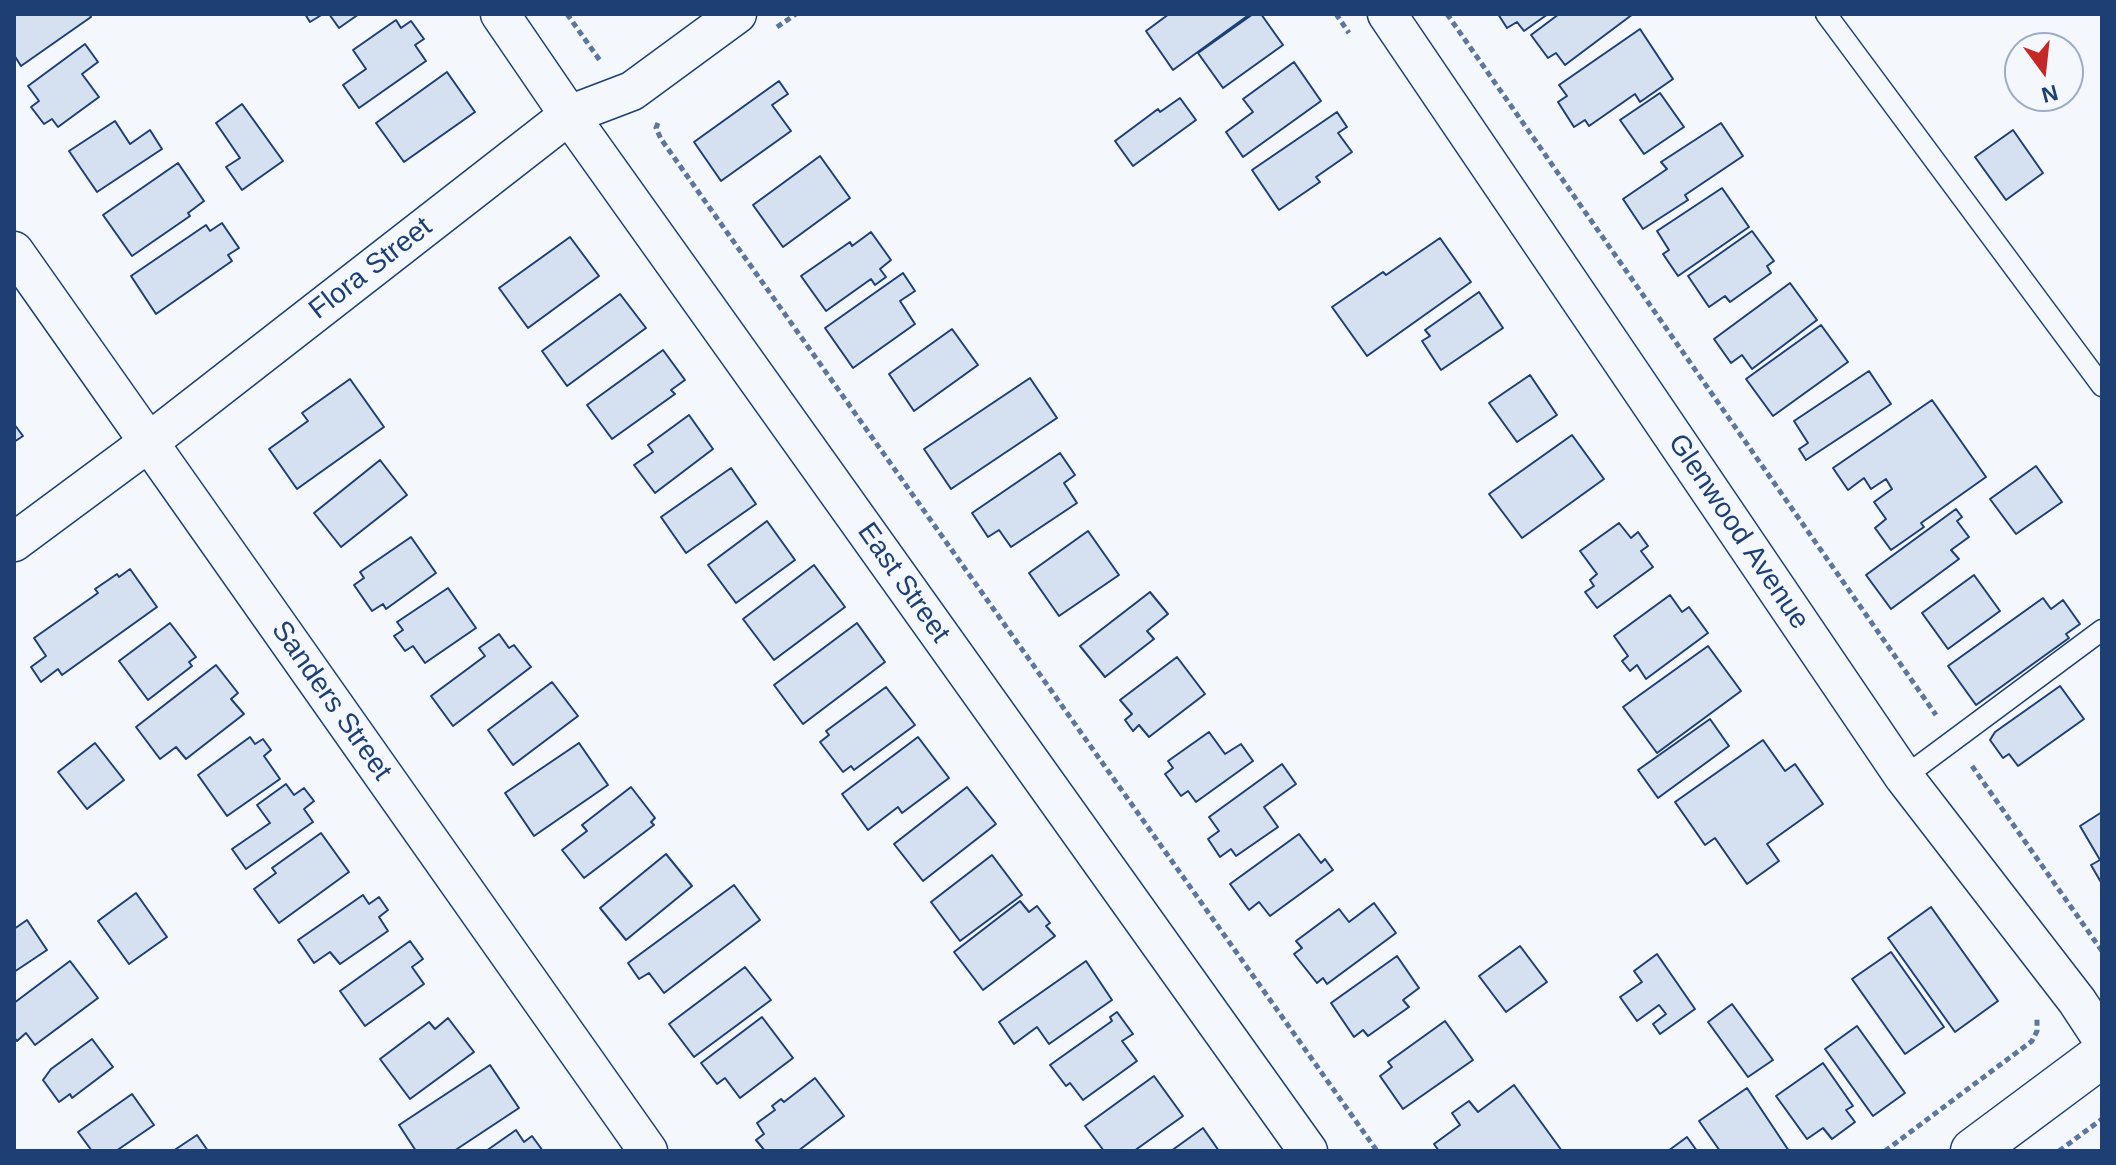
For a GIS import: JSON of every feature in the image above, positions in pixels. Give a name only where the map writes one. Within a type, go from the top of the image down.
[{"type":"main road","points":[[1973,1151],[2102,1055]]},
{"type":"street","name":"East Street","points":[[500,14],[1308,1151]]},
{"type":"street","name":"Flora Street","points":[[14,542],[149,442],[569,115],[632,91],[737,14]]},
{"type":"street","name":"Glenwood Avenue","points":[[1387,14],[1904,777],[2077,1001],[2102,1039]]},
{"type":"street","name":"Sanders Street","points":[[14,251],[648,1151]]},
{"type":"lane","points":[[1826,14],[2102,386]]},
{"type":"lane","points":[[1904,777],[2102,630]]},
{"type":"path","points":[[567,14],[604,66]]},
{"type":"path","points":[[1336,14],[1353,39]]},
{"type":"path","points":[[1447,14],[2102,951]]},
{"type":"path","points":[[656,128],[706,204],[1377,1151]]},
{"type":"path","points":[[1885,1151],[2032,1041],[2037,1031],[2037,1015]]},
{"type":"path","points":[[2059,1151],[2102,1119]]},
{"type":"building","points":[[14,14],[89,14],[91,17],[21,66],[14,55]]},
{"type":"building","points":[[305,14],[323,14],[310,22]]},
{"type":"building","points":[[329,14],[359,14],[339,28]]},
{"type":"building","points":[[1169,14],[1250,14],[1173,70],[1146,31]]},
{"type":"building","points":[[1253,14],[1261,14],[1283,45],[1223,88],[1198,53]]},
{"type":"building","points":[[1498,14],[1548,14],[1524,31],[1517,22],[1507,28]]},
{"type":"building","points":[[1559,14],[1633,14],[1565,65],[1556,53],[1548,58],[1531,35]]},
{"type":"building","points":[[396,20],[401,28],[411,21],[424,39],[415,45],[426,61],[359,108],[343,85],[366,69],[353,50]]},
{"type":"building","points":[[1640,29],[1673,79],[1640,102],[1635,94],[1589,126],[1585,120],[1574,127],[1558,102],[1567,96],[1559,85]]},
{"type":"building","points":[[85,44],[98,62],[82,74],[99,97],[58,127],[52,119],[44,124],[31,107],[39,101],[28,86]]},
{"type":"building","points":[[1294,62],[1321,101],[1243,157],[1226,132],[1253,112],[1243,99]]},
{"type":"building","points":[[447,72],[475,112],[404,162],[376,123]]},
{"type":"building","points":[[779,81],[788,94],[772,105],[791,131],[721,181],[694,142]]},
{"type":"building","points":[[1660,93],[1684,127],[1644,154],[1620,120]]},
{"type":"building","points":[[1180,98],[1196,120],[1133,166],[1115,141],[1158,109],[1160,112]]},
{"type":"building","points":[[242,104],[283,161],[242,190],[226,167],[240,158],[216,123]]},
{"type":"building","points":[[1337,112],[1347,127],[1338,133],[1352,152],[1316,177],[1320,182],[1279,210],[1252,170]]},
{"type":"building","points":[[115,121],[130,144],[150,130],[162,149],[97,192],[69,151]]},
{"type":"building","points":[[1721,123],[1743,156],[1685,195],[1688,200],[1643,229],[1623,199],[1667,169],[1661,162]]},
{"type":"building","points":[[2013,130],[2043,173],[2006,200],[1975,157]]},
{"type":"building","points":[[820,156],[850,198],[783,247],[753,205]]},
{"type":"building","points":[[178,163],[204,201],[188,213],[190,216],[132,256],[103,215]]},
{"type":"building","points":[[1722,188],[1749,227],[1678,276],[1663,254],[1669,250],[1657,231]]},
{"type":"building","points":[[222,223],[239,248],[228,255],[232,261],[156,314],[131,276],[206,225],[210,231]]},
{"type":"building","points":[[1752,231],[1774,261],[1767,266],[1771,273],[1730,302],[1725,296],[1709,307],[1688,276]]},
{"type":"building","points":[[871,232],[891,260],[880,269],[886,277],[875,285],[871,279],[826,311],[801,276],[850,242],[852,246]]},
{"type":"building","points":[[570,237],[599,276],[528,328],[499,288]]},
{"type":"building","points":[[1440,238],[1471,282],[1367,356],[1332,307]]},
{"type":"building","points":[[903,273],[915,291],[900,301],[915,324],[853,368],[825,328]]},
{"type":"building","points":[[1790,283],[1817,320],[1752,369],[1742,355],[1731,363],[1714,339]]},
{"type":"building","points":[[1479,292],[1503,328],[1441,370],[1422,341],[1430,336],[1425,330]]},
{"type":"building","points":[[620,294],[646,328],[567,386],[542,351]]},
{"type":"building","points":[[1821,325],[1848,362],[1773,416],[1746,379]]},
{"type":"building","points":[[952,329],[978,365],[914,411],[889,374]]},
{"type":"building","points":[[663,350],[685,380],[671,390],[675,394],[612,439],[587,405]]},
{"type":"building","points":[[1869,371],[1891,404],[1806,460],[1799,449],[1808,443],[1794,421]]},
{"type":"building","points":[[1530,375],[1557,415],[1517,442],[1489,403]]},
{"type":"building","points":[[1030,378],[1057,418],[951,489],[924,449]]},
{"type":"building","points":[[350,379],[384,427],[297,489],[269,449],[308,421],[302,413]]},
{"type":"building","points":[[1932,400],[1986,477],[1921,523],[1924,527],[1891,550],[1875,528],[1886,519],[1874,502],[1892,489],[1886,479],[1871,489],[1864,478],[1848,490],[1833,468]]},
{"type":"building","points":[[689,415],[713,449],[655,493],[634,465],[653,452],[648,445]]},
{"type":"building","points":[[14,424],[23,436],[14,442]]},
{"type":"building","points":[[1572,435],[1604,479],[1522,538],[1489,494]]},
{"type":"building","points":[[1060,453],[1075,475],[1064,483],[1077,503],[1011,547],[999,530],[988,537],[972,513]]},
{"type":"building","points":[[380,460],[407,495],[341,547],[314,513]]},
{"type":"building","points":[[2036,466],[2062,502],[2016,534],[1990,499]]},
{"type":"building","points":[[731,468],[756,504],[686,553],[661,517]]},
{"type":"building","points":[[1956,509],[1962,517],[1957,521],[1969,537],[1951,550],[1959,559],[1891,609],[1866,575]]},
{"type":"building","points":[[767,521],[795,560],[736,603],[708,565]]},
{"type":"building","points":[[1619,523],[1631,538],[1638,532],[1648,546],[1641,551],[1653,567],[1597,608],[1585,592],[1594,586],[1590,580],[1597,574],[1580,551]]},
{"type":"building","points":[[1088,531],[1119,575],[1059,616],[1029,573]]},
{"type":"building","points":[[411,537],[436,573],[386,609],[383,604],[372,611],[354,585],[364,578],[360,572]]},
{"type":"building","points":[[814,565],[845,607],[774,660],[743,619]]},
{"type":"building","points":[[130,569],[157,607],[62,675],[58,669],[41,682],[31,667],[46,656],[34,638],[98,593],[95,589]]},
{"type":"building","points":[[1974,575],[2000,611],[1948,649],[1922,613]]},
{"type":"building","points":[[448,588],[476,628],[425,663],[413,646],[405,651],[394,636],[403,630],[397,622]]},
{"type":"building","points":[[1150,592],[1168,614],[1147,631],[1154,639],[1105,677],[1080,646]]},
{"type":"building","points":[[1670,595],[1682,612],[1689,607],[1708,633],[1646,679],[1637,665],[1630,671],[1622,661],[1628,656],[1614,636]]},
{"type":"building","points":[[2043,598],[2051,609],[2063,600],[2080,624],[2066,634],[2069,638],[1976,705],[1948,666]]},
{"type":"building","points":[[170,623],[196,657],[189,662],[192,666],[148,700],[119,661]]},
{"type":"building","points":[[857,623],[885,662],[803,724],[774,685]]},
{"type":"building","points":[[499,634],[509,648],[514,645],[531,667],[453,726],[431,696],[485,656],[479,648]]},
{"type":"building","points":[[1708,646],[1741,691],[1657,753],[1623,707]]},
{"type":"building","points":[[1177,657],[1205,694],[1149,737],[1139,725],[1133,731],[1125,720],[1132,714],[1120,700]]},
{"type":"building","points":[[216,665],[238,693],[231,699],[244,714],[186,759],[176,747],[160,759],[136,727]]},
{"type":"building","points":[[552,682],[578,716],[513,765],[488,730]]},
{"type":"building","points":[[2060,686],[2084,719],[2018,766],[2009,754],[2003,758],[1990,740],[1995,732]]},
{"type":"building","points":[[886,687],[915,725],[854,770],[851,766],[843,772],[820,742],[829,735],[826,731]]},
{"type":"building","points":[[1710,719],[1729,746],[1658,798],[1638,770]]},
{"type":"building","points":[[1209,732],[1225,754],[1241,744],[1253,761],[1196,802],[1188,791],[1181,796],[1165,774],[1173,768],[1168,761]]},
{"type":"building","points":[[250,737],[255,744],[263,739],[271,750],[264,756],[280,779],[227,816],[198,775]]},
{"type":"building","points":[[918,737],[949,778],[902,813],[898,807],[868,830],[842,794]]},
{"type":"building","points":[[1763,740],[1785,771],[1795,764],[1823,804],[1767,844],[1779,861],[1747,884],[1715,838],[1705,845],[1675,802]]},
{"type":"building","points":[[95,743],[124,780],[87,809],[58,772]]},
{"type":"building","points":[[579,743],[608,785],[534,836],[505,793]]},
{"type":"building","points":[[1282,764],[1296,784],[1264,807],[1278,827],[1236,856],[1231,849],[1220,857],[1208,839],[1219,831],[1209,817]]},
{"type":"building","points":[[286,784],[294,795],[304,788],[314,801],[304,809],[313,822],[246,869],[232,849],[270,823],[257,805]]},
{"type":"building","points":[[631,787],[655,818],[651,822],[654,825],[584,878],[562,850],[587,831],[582,825]]},
{"type":"building","points":[[967,787],[996,824],[923,881],[894,844]]},
{"type":"building","points":[[2102,812],[2102,884],[2091,865],[2100,860],[2080,826]]},
{"type":"building","points":[[321,833],[349,872],[279,923],[254,889],[276,873],[272,868]]},
{"type":"building","points":[[1299,834],[1321,863],[1325,859],[1333,870],[1270,916],[1259,902],[1249,910],[1230,884]]},
{"type":"building","points":[[666,854],[692,886],[626,940],[600,908]]},
{"type":"building","points":[[992,855],[1022,895],[960,941],[931,902]]},
{"type":"building","points":[[734,885],[760,920],[664,993],[649,973],[639,979],[628,963]]},
{"type":"building","points":[[136,893],[167,937],[129,964],[98,921]]},
{"type":"building","points":[[363,895],[369,904],[379,897],[388,910],[379,917],[388,931],[340,964],[330,952],[314,963],[298,940]]},
{"type":"building","points":[[1020,901],[1029,912],[1037,906],[1050,923],[1046,926],[1055,936],[983,990],[954,952]]},
{"type":"building","points":[[1374,903],[1396,933],[1327,984],[1323,978],[1317,983],[1294,954],[1302,948],[1296,941],[1339,909],[1349,922]]},
{"type":"building","points":[[1931,907],[1998,1001],[1955,1032],[1888,938]]},
{"type":"building","points":[[27,920],[47,950],[14,972],[14,929]]},
{"type":"building","points":[[410,941],[423,959],[412,967],[424,984],[365,1026],[340,991]]},
{"type":"building","points":[[1520,946],[1547,982],[1506,1012],[1479,976]]},
{"type":"building","points":[[1891,952],[1944,1027],[1905,1054],[1852,979]]},
{"type":"building","points":[[1657,954],[1695,1009],[1660,1034],[1653,1024],[1666,1014],[1659,1005],[1637,1021],[1620,997],[1642,982],[1634,971]]},
{"type":"building","points":[[1397,956],[1419,988],[1403,1000],[1409,1007],[1368,1036],[1363,1030],[1354,1037],[1331,1003]]},
{"type":"building","points":[[70,961],[98,998],[35,1045],[26,1033],[17,1041],[14,1037],[14,1003]]},
{"type":"building","points":[[1086,961],[1112,1000],[1049,1044],[1037,1027],[1014,1044],[999,1022]]},
{"type":"building","points":[[745,967],[771,1000],[694,1057],[669,1024]]},
{"type":"building","points":[[1732,1004],[1773,1060],[1748,1077],[1708,1022]]},
{"type":"building","points":[[1117,1012],[1133,1034],[1122,1041],[1137,1061],[1083,1100],[1070,1083],[1066,1086],[1050,1065],[1112,1021],[1110,1017]]},
{"type":"building","points":[[762,1017],[793,1058],[740,1098],[725,1078],[717,1084],[701,1063]]},
{"type":"building","points":[[448,1018],[474,1052],[410,1099],[380,1059],[429,1022],[435,1029]]},
{"type":"building","points":[[1445,1021],[1473,1060],[1403,1109],[1380,1076],[1392,1067],[1388,1062]]},
{"type":"building","points":[[1857,1026],[1905,1093],[1873,1116],[1825,1049]]},
{"type":"building","points":[[92,1039],[113,1067],[72,1098],[70,1094],[59,1102],[43,1080],[51,1069]]},
{"type":"building","points":[[1823,1063],[1853,1106],[1846,1110],[1855,1122],[1832,1139],[1823,1128],[1807,1139],[1776,1096]]},
{"type":"building","points":[[490,1065],[519,1108],[454,1151],[416,1151],[399,1125]]},
{"type":"building","points":[[1154,1076],[1183,1116],[1134,1151],[1104,1151],[1085,1126]]},
{"type":"building","points":[[815,1078],[844,1116],[798,1151],[765,1151],[756,1140],[764,1134],[757,1123],[775,1110],[772,1106],[781,1099],[784,1102]]},
{"type":"building","points":[[1514,1085],[1562,1151],[1439,1151],[1434,1144],[1460,1125],[1452,1113],[1469,1101],[1478,1112]]},
{"type":"building","points":[[1747,1088],[1789,1151],[1720,1151],[1699,1121]]},
{"type":"building","points":[[132,1094],[154,1125],[116,1151],[92,1151],[78,1132]]},
{"type":"building","points":[[1203,1128],[1219,1151],[1171,1151]]},
{"type":"building","points":[[516,1130],[524,1142],[532,1136],[543,1151],[486,1151]]},
{"type":"building","points":[[197,1135],[208,1151],[173,1151]]},
{"type":"building","points":[[1687,1137],[1697,1151],[1668,1151]]}]
